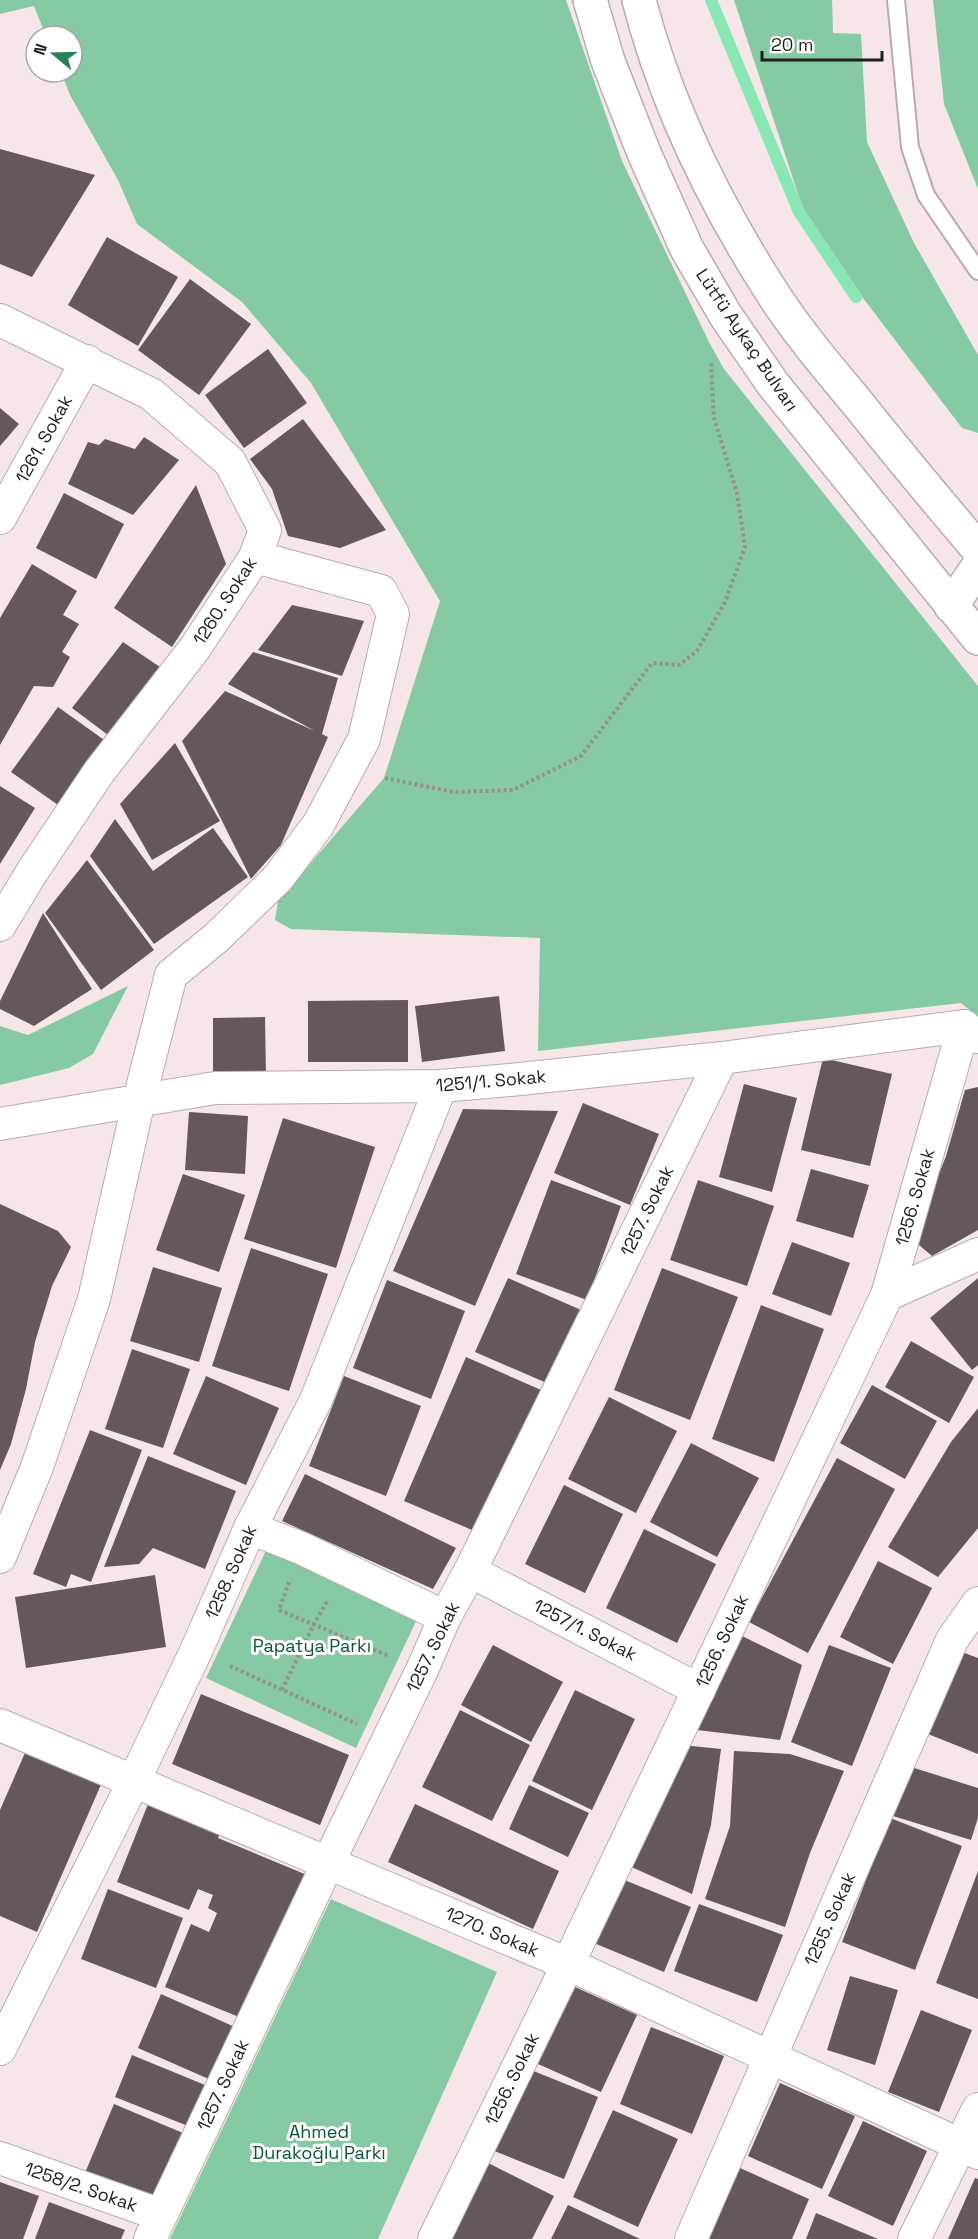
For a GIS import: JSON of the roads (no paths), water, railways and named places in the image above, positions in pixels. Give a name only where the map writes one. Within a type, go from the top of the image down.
[{"type":"main road","name":"Lütfü Aykaç Bulvarı","points":[[590,0],[608,61],[644,153],[687,249],[726,316],[773,384],[965,605],[978,638]]},
{"type":"main road","points":[[639,0],[650,40],[692,147],[723,210],[776,298],[818,356],[978,549]]},
{"type":"main road","points":[[965,605],[978,567]]},
{"type":"street","name":"1260. Sokak","points":[[0,320],[152,394],[230,462],[265,530],[255,557],[195,648],[99,772],[32,872],[0,925]]},
{"type":"street","name":"1261. Sokak","points":[[0,518],[87,362]]},
{"type":"street","points":[[0,1557],[37,1467],[94,1299],[139,1100],[171,975],[216,938],[278,878],[318,825],[363,739],[393,614],[381,591],[255,557]]},
{"type":"street","name":"1251/1. Sokak","points":[[0,1124],[215,1088],[441,1086],[971,1032]]},
{"type":"street","name":"1256. Sokak","points":[[434,2239],[568,1964],[887,1295],[971,1032]]},
{"type":"street","name":"1257. Sokak","points":[[156,2227],[446,1617],[722,1058]]},
{"type":"street","name":"1258. Sokak","points":[[0,2049],[134,1782],[196,1651],[250,1528],[316,1400],[441,1086]]},
{"type":"street","points":[[887,1295],[978,1254]]},
{"type":"street","points":[[250,1528],[301,1548],[446,1617]]},
{"type":"street","name":"1257/1. Sokak","points":[[470,1571],[699,1690]]},
{"type":"street","name":"1255. Sokak","points":[[691,2239],[952,1640],[978,1603]]},
{"type":"street","name":"1270. Sokak","points":[[0,1725],[568,1964],[970,2149]]},
{"type":"street","points":[[914,2239],[970,2149],[978,2109]]},
{"type":"street","name":"1258/2. Sokak","points":[[0,2158],[156,2227]]},
{"type":"lane","points":[[896,0],[910,147],[926,195],[978,271]]},
{"type":"waterway","points":[[711,0],[799,212],[856,297]]},
{"type":"park label","name":"Papatya Parkı","points":[[312,1646]]},
{"type":"park label","name":"Ahmed Durakoğlu Parkı","points":[[319,2142]]}]
